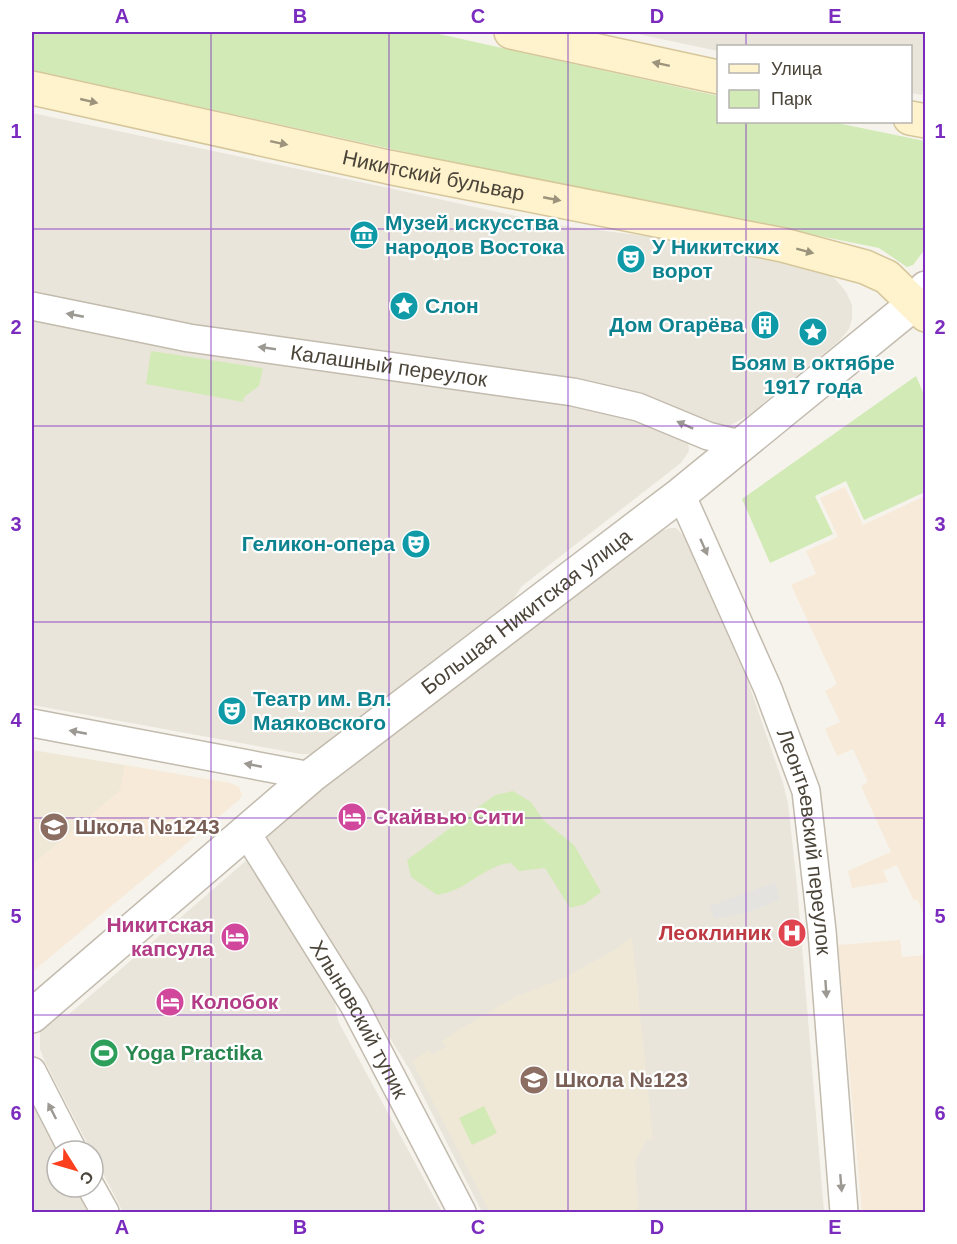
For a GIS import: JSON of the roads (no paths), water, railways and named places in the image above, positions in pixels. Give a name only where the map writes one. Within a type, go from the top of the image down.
[{"type":"main road","points":[[511,32],[717,77]]},
{"type":"main road","name":"Никитский бульвар","points":[[32,88],[388,167],[783,245],[874,271],[887,277],[923,302]]},
{"type":"street","name":"Большая Никитская улица","points":[[32,1016],[311,776],[681,494],[740,444],[923,302]]},
{"type":"street","name":"Калашный переулок","points":[[32,306],[189,338],[573,392],[638,407],[708,436],[740,444]]},
{"type":"street","name":"Леонтьевский переулок","points":[[681,494],[768,689],[806,791],[822,931],[844,1212]]},
{"type":"street","points":[[32,723],[311,776]]},
{"type":"street","name":"Хлыновский тупик","points":[[246,832],[354,1005],[462,1212]]},
{"type":"street","points":[[32,1071],[67,1139]]},
{"type":"place","name":"Музей искусства народов Востока","points":[[364,235]]},
{"type":"place","name":"У Никитских ворот","points":[[631,259]]},
{"type":"place","name":"Слон","points":[[404,306]]},
{"type":"place","name":"Дом Огарёва","points":[[765,325]]},
{"type":"place","name":"Боям в октябре 1917 года","points":[[813,332]]},
{"type":"place","name":"Геликон-опера","points":[[416,544]]},
{"type":"place","name":"Театр им. Вл. Маяковского","points":[[232,711]]},
{"type":"place","name":"Скайвью Сити","points":[[352,817]]},
{"type":"place","name":"Школа №1243","points":[[54,827]]},
{"type":"place","name":"Леоклиник","points":[[792,933]]},
{"type":"place","name":"Никитская капсула","points":[[235,937]]},
{"type":"place","name":"Колобок","points":[[170,1002]]},
{"type":"place","name":"Yoga Practika","points":[[104,1053]]},
{"type":"place","name":"Школа №123","points":[[534,1080]]}]
